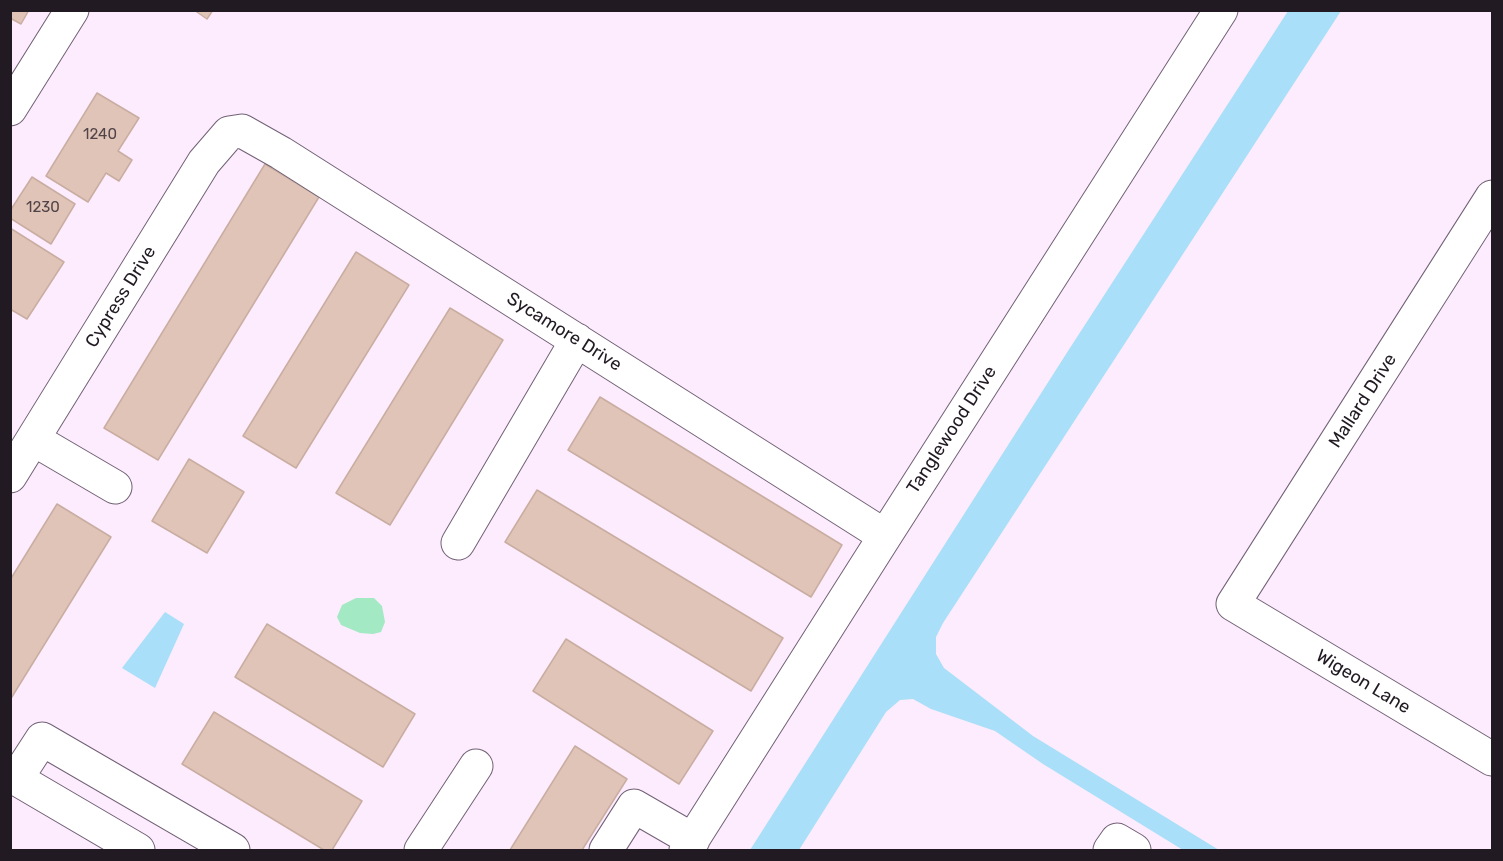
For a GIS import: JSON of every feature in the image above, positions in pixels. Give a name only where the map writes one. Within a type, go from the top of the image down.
[{"type":"street","points":[[10,109],[72,10]]},
{"type":"street","name":"Tanglewood Drive","points":[[690,845],[1221,10]]},
{"type":"street","name":"Sycamore Drive","points":[[243,131],[291,159],[885,536]]},
{"type":"street","name":"Cypress Drive","points":[[10,476],[204,162],[229,133],[243,131]]},
{"type":"street","name":"Mallard Drive","points":[[1233,604],[1492,197]]},
{"type":"street","points":[[458,543],[577,340]]},
{"type":"street","points":[[33,439],[115,487]]},
{"type":"street","name":"Wigeon Lane","points":[[1233,604],[1492,759]]},
{"type":"street","points":[[138,850],[13,777],[42,739],[232,850]]},
{"type":"street","points":[[421,850],[476,766]]},
{"type":"street","points":[[606,850],[634,806],[690,845]]},
{"type":"green space","points":[[356,598],[374,598],[382,606],[385,622],[381,632],[360,633],[341,625],[337,617],[342,605]]},
{"type":"water","points":[[1288,11],[1341,11],[936,637],[936,654],[944,668],[1033,736],[1219,850],[1183,850],[1043,764],[995,731],[931,709],[913,699],[900,700],[886,712],[799,850],[750,850],[1068,351]]},
{"type":"water","points":[[165,612],[184,624],[155,688],[122,668]]},
{"type":"building","points":[[10,10],[29,10],[21,24],[10,18]]},
{"type":"building","points":[[194,10],[213,10],[207,19]]},
{"type":"building","points":[[97,93],[139,118],[118,151],[132,160],[119,181],[106,173],[88,202],[46,176]]},
{"type":"building","points":[[265,164],[319,197],[158,460],[104,428]]},
{"type":"building","points":[[32,177],[75,204],[51,244],[10,218],[10,211]]},
{"type":"building","points":[[10,228],[64,262],[27,319],[10,309]]},
{"type":"building","points":[[356,252],[409,285],[296,468],[243,436]]},
{"type":"building","points":[[450,308],[503,340],[390,525],[336,493]]},
{"type":"building","points":[[600,397],[842,545],[811,597],[568,450]]},
{"type":"building","points":[[189,459],[244,492],[207,553],[152,521]]},
{"type":"building","points":[[537,490],[783,638],[751,691],[505,542]]},
{"type":"building","points":[[57,504],[111,537],[10,700],[10,580]]},
{"type":"building","points":[[267,624],[415,714],[383,767],[235,677]]},
{"type":"building","points":[[566,639],[713,731],[679,784],[533,691]]},
{"type":"building","points":[[214,712],[362,801],[332,850],[324,850],[182,764]]},
{"type":"building","points":[[575,746],[627,779],[582,850],[510,850]]}]
